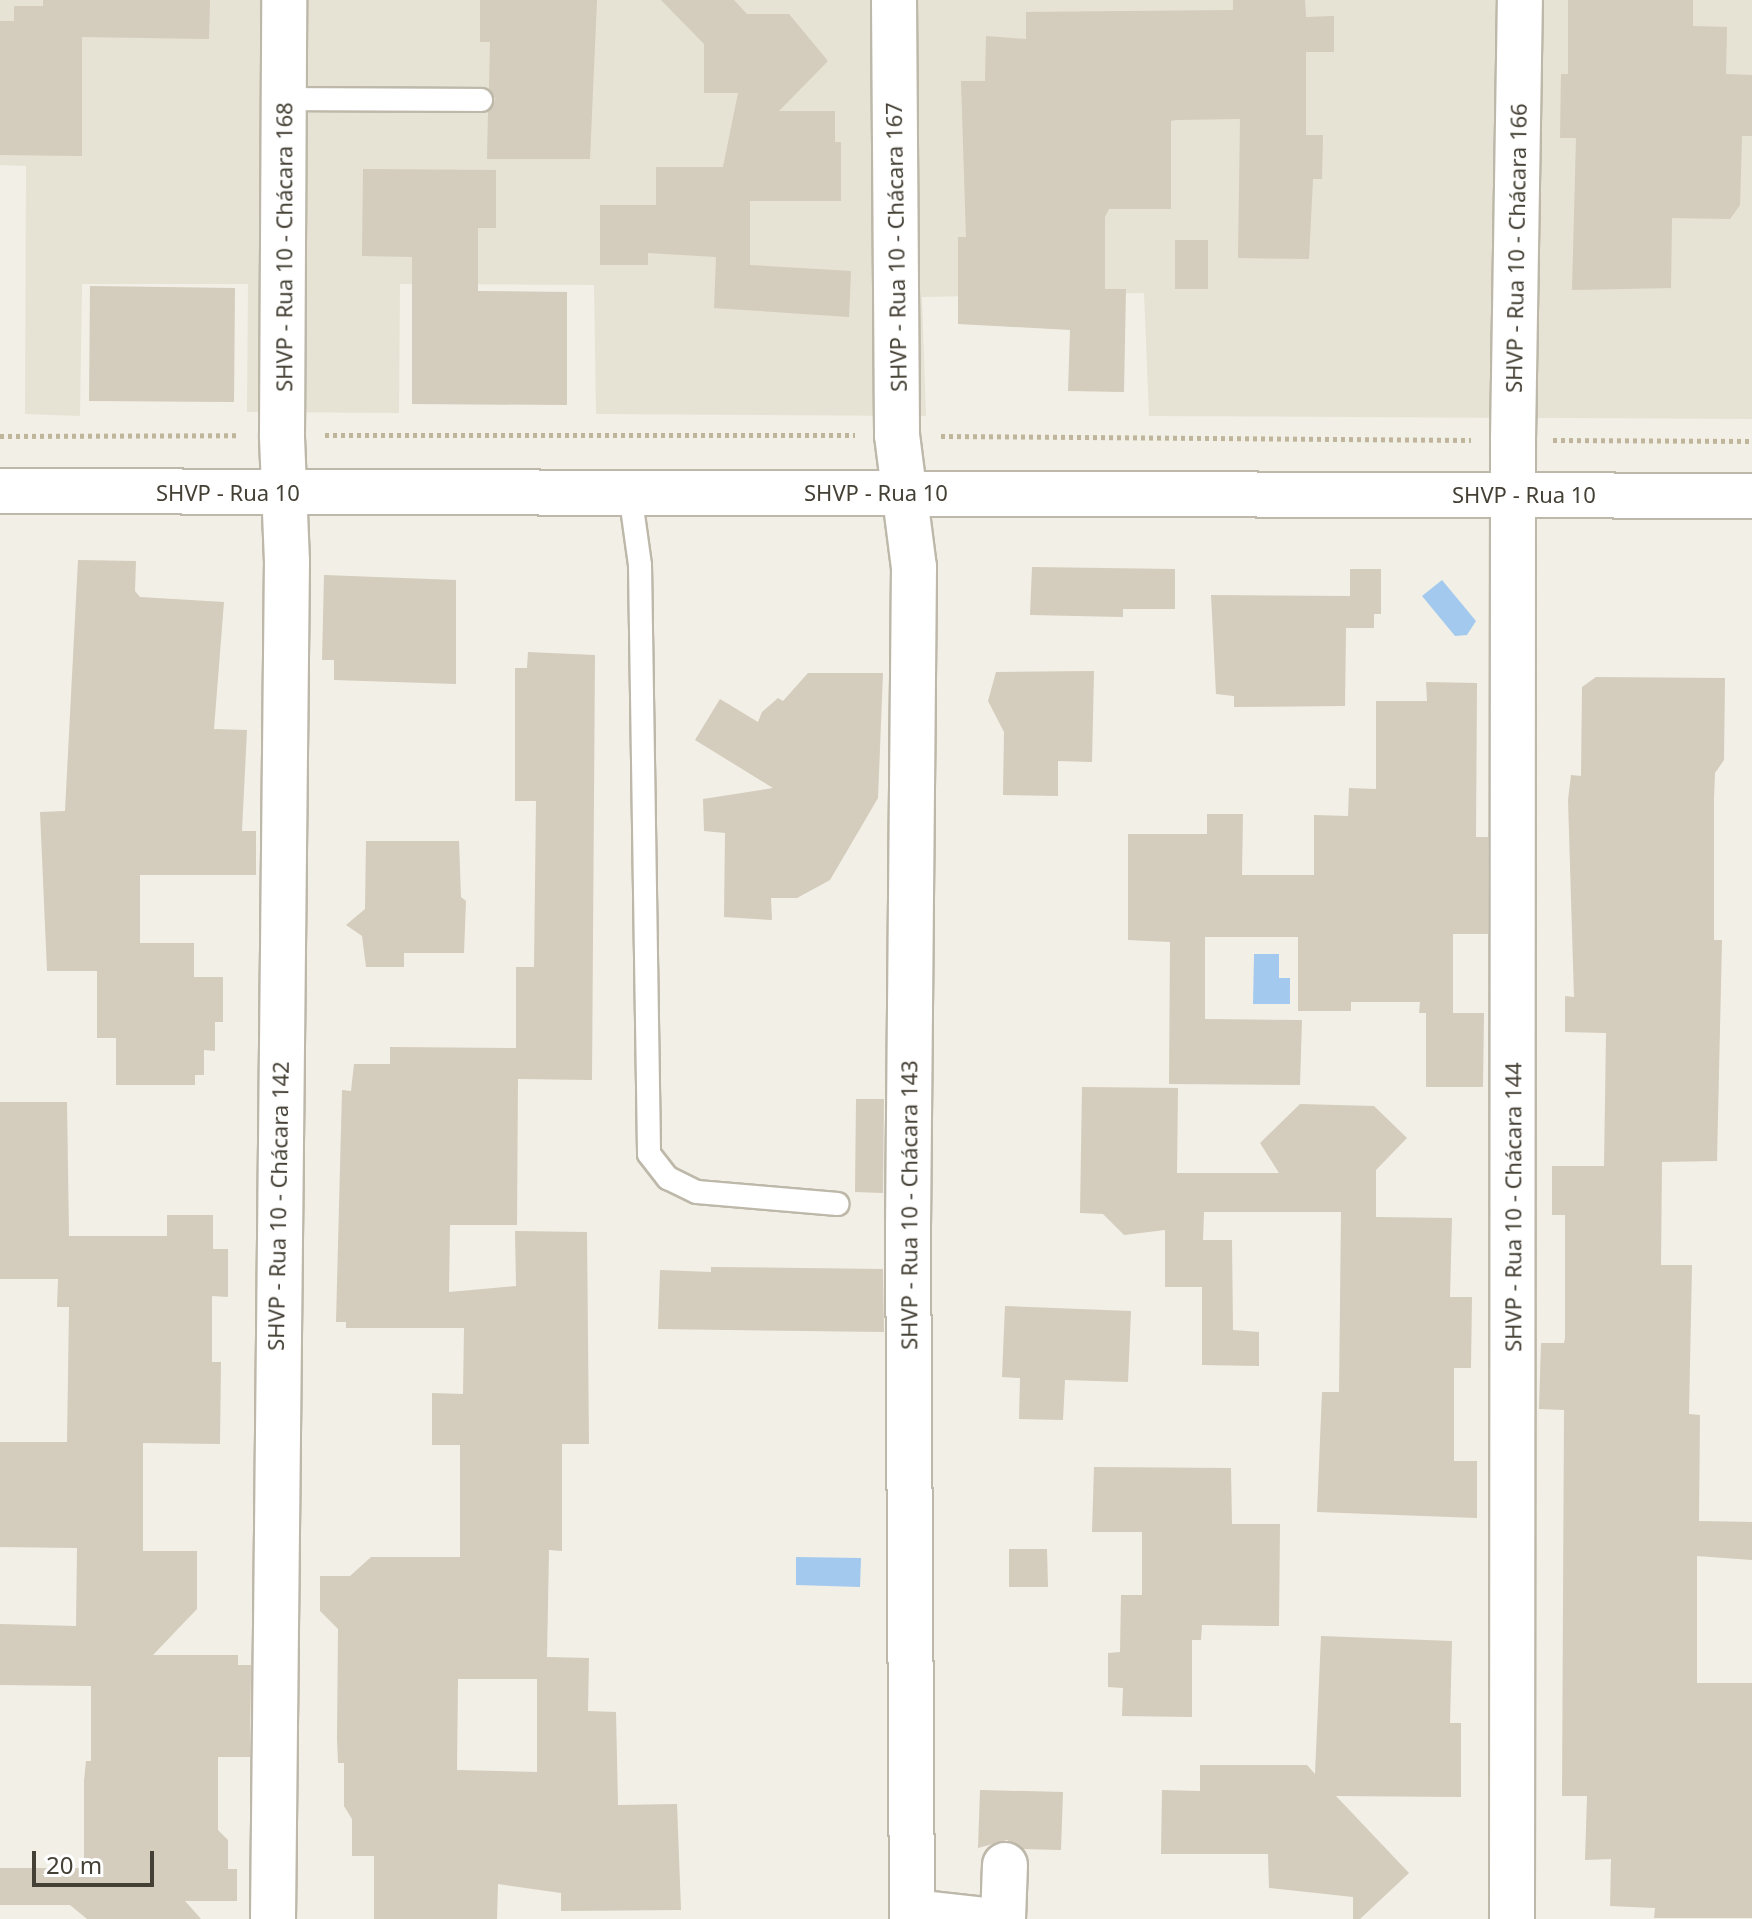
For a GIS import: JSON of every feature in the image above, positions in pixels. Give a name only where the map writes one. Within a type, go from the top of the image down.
[{"type":"street","name":"SHVP - Rua 10 - Chácara 168","points":[[284,0],[286,494]]},
{"type":"street","name":"SHVP - Rua 10 - Chácara 167","points":[[894,0],[897,435],[905,492]]},
{"type":"street","name":"SHVP - Rua 10 - Chácara 166","points":[[1514,495],[1520,0]]},
{"type":"street","name":"SHVP - Rua 10","points":[[0,491],[1752,496]]},
{"type":"street","name":"SHVP - Rua 10 - Chácara 143","points":[[905,492],[914,567],[908,1226],[912,1915]]},
{"type":"street","name":"SHVP - Rua 10 - Chácara 142","points":[[273,1919],[286,494]]},
{"type":"street","name":"SHVP - Rua 10 - Chácara 144","points":[[1512,1919],[1514,495]]},
{"type":"street","points":[[1003,1919],[1005,1865]]},
{"type":"street","points":[[912,1915],[978,1919]]},
{"type":"lane","points":[[284,99],[481,100]]},
{"type":"lane","points":[[630,493],[640,565],[649,1154],[668,1178],[697,1192],[837,1204]]},
{"type":"shaded area","points":[[0,0],[1752,0],[1752,419],[1149,416],[1144,293],[922,297],[926,416],[596,414],[594,285],[400,284],[399,413],[247,412],[248,284],[82,284],[80,416],[25,414],[26,166],[0,165]]},
{"type":"water","points":[[1442,580],[1476,621],[1467,635],[1455,636],[1422,596]]},
{"type":"water","points":[[1254,954],[1279,954],[1279,978],[1290,978],[1290,1004],[1253,1004]]},
{"type":"water","points":[[796,1557],[861,1558],[860,1587],[796,1585]]},
{"type":"building","points":[[43,0],[210,0],[209,39],[82,37],[82,156],[0,155],[0,21],[14,21],[14,6],[43,6]]},
{"type":"building","points":[[480,0],[597,0],[590,159],[487,159],[488,112],[495,99],[489,88],[490,42],[480,42]]},
{"type":"building","points":[[661,0],[734,0],[747,14],[789,14],[828,61],[779,111],[835,111],[835,142],[841,142],[841,201],[750,201],[750,265],[851,271],[849,317],[714,308],[716,257],[648,253],[648,265],[600,265],[600,205],[656,205],[656,167],[723,167],[738,93],[704,93],[704,44]]},
{"type":"building","points":[[1233,0],[1305,0],[1306,17],[1334,16],[1334,52],[1306,52],[1306,135],[1323,135],[1322,179],[1313,179],[1309,259],[1238,258],[1240,119],[1176,120],[1171,121],[1171,209],[1109,209],[1105,217],[1105,289],[1126,289],[1124,392],[1068,391],[1070,330],[958,324],[958,237],[966,237],[961,81],[985,81],[986,36],[1026,39],[1026,12],[1233,10]]},
{"type":"building","points":[[1568,0],[1693,0],[1693,26],[1727,27],[1726,74],[1752,75],[1752,136],[1742,136],[1740,205],[1730,219],[1672,218],[1671,288],[1572,290],[1576,138],[1560,138],[1561,74],[1568,74]]},
{"type":"building","points":[[363,169],[496,170],[496,228],[478,228],[478,291],[567,292],[567,405],[412,404],[412,257],[362,256]]},
{"type":"building","points":[[1175,240],[1208,240],[1208,289],[1175,289]]},
{"type":"building","points":[[90,286],[235,288],[234,402],[89,401]]},
{"type":"building","points":[[78,560],[136,561],[135,591],[140,597],[224,602],[214,729],[247,730],[242,831],[256,831],[256,875],[140,875],[140,943],[194,943],[194,977],[223,977],[223,1022],[215,1022],[215,1051],[204,1050],[204,1075],[195,1075],[195,1085],[116,1085],[116,1038],[97,1038],[97,971],[47,971],[40,812],[65,811]]},
{"type":"building","points":[[1032,567],[1175,569],[1175,609],[1123,609],[1123,617],[1030,615]]},
{"type":"building","points":[[1350,569],[1381,569],[1381,614],[1374,614],[1374,628],[1346,628],[1345,706],[1234,707],[1234,696],[1216,694],[1211,595],[1350,596]]},
{"type":"building","points":[[324,575],[456,580],[456,684],[334,680],[334,660],[322,660]]},
{"type":"building","points":[[528,652],[595,655],[592,1080],[518,1079],[517,1225],[450,1225],[449,1292],[516,1286],[515,1231],[587,1232],[589,1444],[562,1444],[562,1551],[549,1550],[547,1657],[589,1658],[588,1711],[616,1712],[618,1805],[677,1804],[681,1910],[561,1911],[561,1893],[498,1884],[497,1919],[374,1919],[374,1856],[352,1856],[352,1819],[344,1806],[344,1763],[338,1763],[337,1739],[338,1629],[320,1611],[320,1576],[350,1576],[371,1557],[460,1557],[460,1445],[432,1445],[432,1393],[463,1394],[464,1328],[346,1328],[346,1322],[336,1322],[342,1090],[351,1091],[354,1064],[390,1064],[390,1047],[516,1048],[516,967],[534,967],[536,801],[515,801],[515,668],[527,668]],"holes":[[[458,1679],[537,1679],[537,1772],[457,1770]]]},
{"type":"building","points":[[1094,671],[1092,762],[1058,761],[1058,796],[1003,795],[1004,732],[988,701],[996,672]]},
{"type":"building","points":[[808,673],[883,673],[878,798],[830,880],[797,898],[771,898],[772,920],[724,917],[725,833],[704,831],[703,799],[773,788],[695,740],[720,699],[758,722],[762,712],[778,698],[783,701]]},
{"type":"building","points":[[1596,677],[1725,678],[1724,760],[1715,773],[1714,798],[1714,940],[1722,940],[1717,1161],[1662,1162],[1661,1265],[1692,1265],[1689,1414],[1700,1415],[1699,1521],[1752,1522],[1752,1560],[1697,1556],[1697,1683],[1752,1683],[1752,1918],[1654,1918],[1655,1908],[1610,1906],[1611,1859],[1585,1860],[1587,1796],[1562,1796],[1564,1410],[1539,1409],[1541,1343],[1564,1343],[1565,1338],[1565,1215],[1552,1215],[1552,1166],[1604,1166],[1606,1033],[1565,1032],[1565,996],[1574,997],[1568,800],[1571,775],[1581,776],[1582,687]]},
{"type":"building","points":[[1426,682],[1477,683],[1476,837],[1488,837],[1488,934],[1453,934],[1453,1013],[1484,1013],[1483,1087],[1426,1087],[1426,1013],[1419,1013],[1420,1002],[1351,1002],[1351,1011],[1298,1011],[1298,937],[1205,937],[1205,1019],[1302,1020],[1300,1085],[1169,1084],[1170,942],[1128,940],[1128,834],[1207,834],[1207,814],[1243,814],[1242,875],[1314,875],[1314,815],[1348,816],[1349,788],[1376,789],[1376,701],[1427,701]]},
{"type":"building","points":[[366,841],[459,841],[461,897],[466,901],[464,953],[404,953],[404,967],[366,967],[362,936],[346,925],[365,909]]},
{"type":"building","points":[[1082,1087],[1178,1088],[1177,1173],[1279,1173],[1260,1143],[1300,1104],[1374,1106],[1407,1138],[1376,1170],[1376,1217],[1452,1218],[1450,1297],[1472,1297],[1471,1368],[1454,1368],[1454,1461],[1477,1461],[1477,1518],[1317,1512],[1322,1392],[1339,1392],[1341,1212],[1204,1212],[1203,1240],[1232,1240],[1233,1330],[1259,1332],[1259,1366],[1202,1365],[1202,1287],[1165,1287],[1165,1230],[1124,1235],[1103,1214],[1080,1213]]},
{"type":"building","points":[[856,1099],[884,1099],[883,1193],[855,1192]]},
{"type":"building","points":[[0,1102],[67,1102],[69,1236],[167,1236],[167,1215],[213,1215],[213,1249],[228,1249],[228,1297],[212,1296],[212,1362],[221,1362],[220,1444],[143,1443],[143,1551],[197,1551],[197,1609],[153,1655],[238,1655],[238,1665],[251,1665],[250,1757],[218,1757],[218,1830],[228,1840],[228,1869],[237,1869],[237,1901],[185,1901],[201,1919],[87,1919],[70,1905],[0,1905],[0,1868],[84,1868],[84,1781],[86,1761],[91,1761],[91,1686],[0,1685],[0,1624],[76,1626],[77,1548],[0,1547],[0,1442],[67,1442],[69,1307],[57,1307],[58,1279],[0,1279]]},
{"type":"building","points":[[711,1267],[883,1269],[884,1332],[658,1329],[660,1270],[711,1272]]},
{"type":"building","points":[[1005,1306],[1131,1311],[1128,1382],[1065,1380],[1063,1420],[1019,1419],[1020,1378],[1002,1377]]},
{"type":"building","points":[[1094,1467],[1231,1468],[1232,1524],[1280,1524],[1279,1626],[1202,1625],[1201,1640],[1192,1640],[1192,1717],[1122,1716],[1123,1688],[1108,1687],[1108,1653],[1120,1652],[1121,1595],[1142,1595],[1142,1532],[1092,1532]]},
{"type":"building","points":[[1009,1549],[1047,1549],[1048,1587],[1009,1587]]},
{"type":"building","points":[[1321,1636],[1452,1641],[1450,1723],[1461,1723],[1461,1797],[1336,1796],[1409,1873],[1360,1919],[1353,1919],[1353,1897],[1269,1888],[1268,1854],[1161,1854],[1162,1790],[1200,1791],[1200,1765],[1307,1765],[1315,1774]]},
{"type":"building","points":[[980,1790],[1063,1792],[1061,1850],[1023,1849],[1007,1840],[978,1848]]}]
